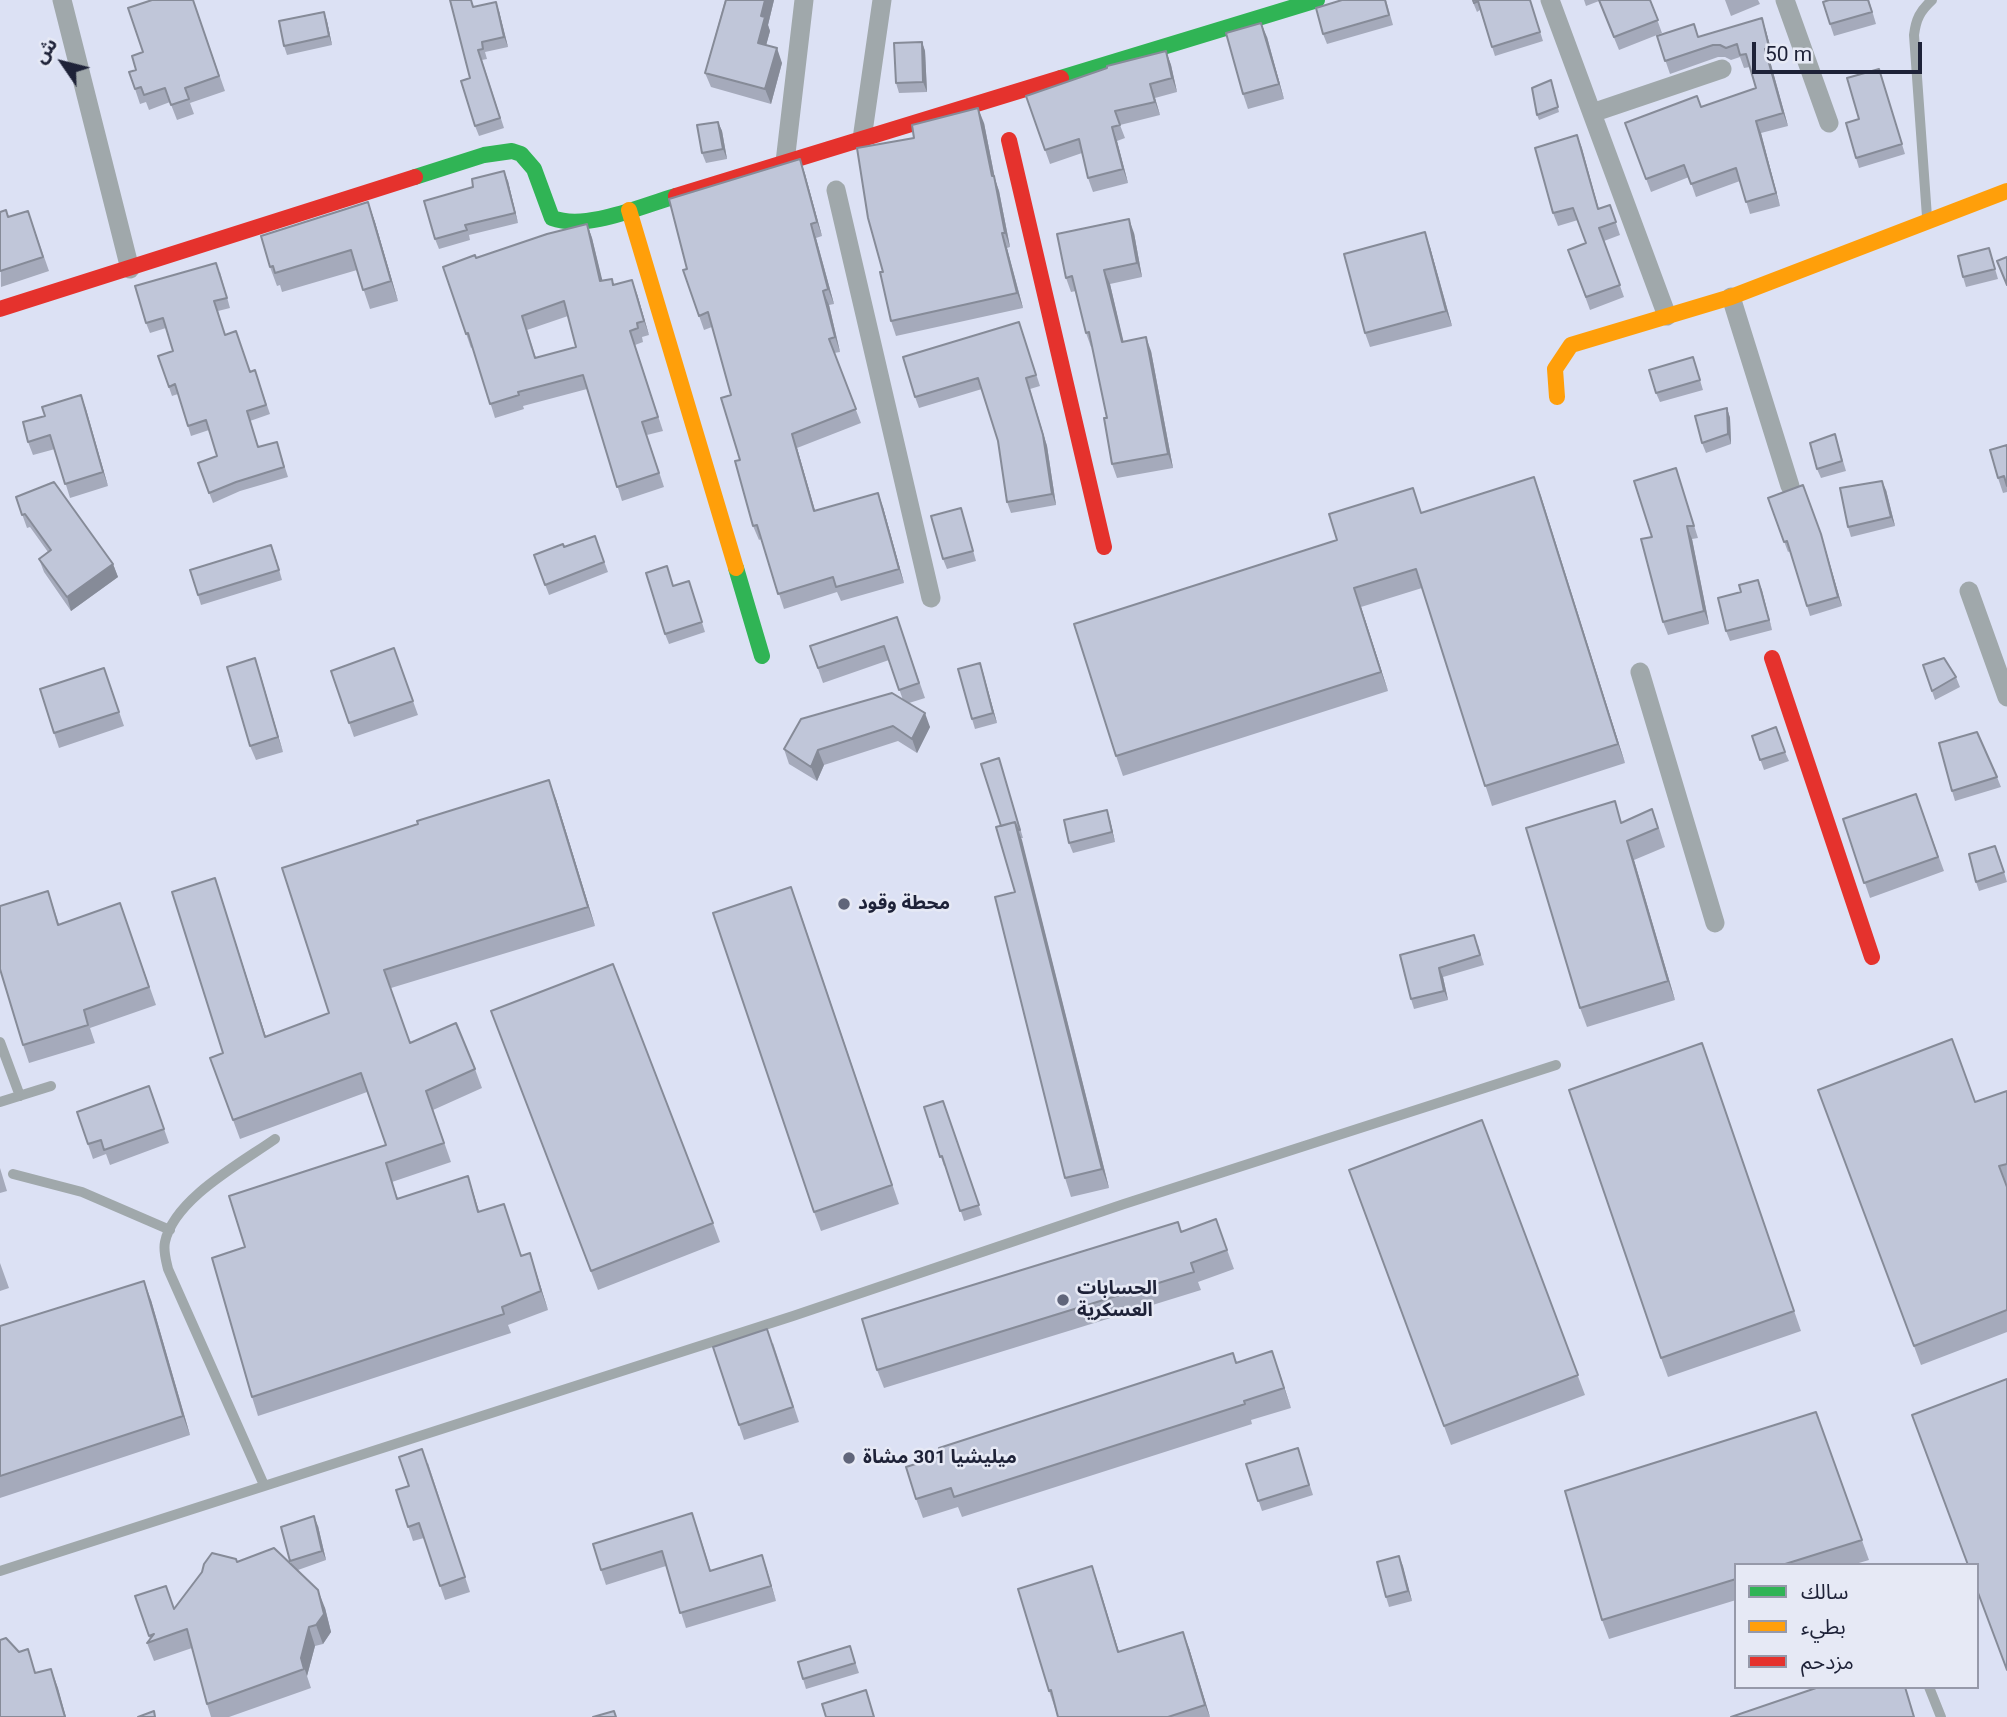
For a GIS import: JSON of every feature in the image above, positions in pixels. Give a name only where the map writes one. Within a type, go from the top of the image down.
[{"type":"street","points":[[62,0],[130,269]]},
{"type":"street","points":[[785,162],[804,0]]},
{"type":"street","points":[[862,139],[882,0]]},
{"type":"street","points":[[0,309],[484,155],[510,151],[521,154],[530,164],[551,218],[561,222],[584,222],[1317,0]]},
{"type":"street","points":[[1550,0],[1667,316]]},
{"type":"street","points":[[1785,0],[1829,123]]},
{"type":"street","points":[[1591,113],[1722,69]]},
{"type":"street","points":[[1009,140],[1104,547]]},
{"type":"street","points":[[836,190],[931,598]]},
{"type":"street","points":[[1557,397],[1552,371],[1571,345],[1731,297],[2007,191]]},
{"type":"street","points":[[629,210],[762,656]]},
{"type":"street","points":[[1731,297],[1790,486]]},
{"type":"street","points":[[1969,591],[2007,697]]},
{"type":"street","points":[[1772,658],[1872,957]]},
{"type":"street","points":[[1640,672],[1715,923]]},
{"type":"lane","points":[[1927,220],[1914,35],[1920,11],[1932,0]]},
{"type":"lane","points":[[0,1042],[20,1096]]},
{"type":"lane","points":[[0,1571],[793,1316],[1124,1204],[1556,1065]]},
{"type":"lane","points":[[0,1102],[51,1086]]},
{"type":"lane","points":[[264,1485],[168,1269],[164,1251],[170,1230],[188,1204],[200,1192],[275,1139]]},
{"type":"lane","points":[[13,1174],[82,1192],[170,1230]]},
{"type":"lane","points":[[1930,1689],[1941,1717]]},
{"type":"building","points":[[152,0],[193,0],[219,76],[185,88],[189,99],[171,105],[165,88],[144,95],[141,87],[135,89],[129,72],[136,70],[132,56],[143,52],[128,8]]},
{"type":"building","points":[[450,0],[471,0],[473,7],[496,2],[504,37],[482,42],[483,49],[478,50],[500,118],[475,126],[461,81],[470,78]]},
{"type":"building","points":[[726,0],[765,0],[761,16],[765,17],[758,43],[777,48],[765,89],[705,73]]},
{"type":"building","points":[[1342,0],[1385,0],[1389,15],[1323,34],[1316,8]]},
{"type":"building","points":[[1473,0],[1530,0],[1540,32],[1492,47],[1478,1],[1474,3]]},
{"type":"building","points":[[1599,0],[1650,0],[1658,20],[1614,37]]},
{"type":"building","points":[[1868,0],[1872,12],[1830,24],[1823,2]]},
{"type":"building","points":[[324,12],[329,36],[284,46],[279,21]]},
{"type":"building","points":[[1762,18],[1769,47],[1765,49],[1783,113],[1756,121],[1776,193],[1746,202],[1736,168],[1691,184],[1684,165],[1646,179],[1625,123],[1697,96],[1701,107],[1756,88],[1746,54],[1740,55],[1737,44],[1726,48],[1713,45],[1665,61],[1657,36],[1694,24],[1698,37]]},
{"type":"building","points":[[1261,23],[1279,84],[1243,94],[1226,33]]},
{"type":"building","points":[[922,42],[923,82],[896,83],[894,43]]},
{"type":"building","points":[[1166,51],[1172,78],[1150,84],[1155,102],[1115,111],[1120,125],[1112,127],[1123,169],[1088,178],[1079,139],[1045,150],[1026,96],[1107,66]]},
{"type":"building","points":[[1879,69],[1902,144],[1856,158],[1846,123],[1859,119],[1847,78]]},
{"type":"building","points":[[1551,80],[1558,107],[1537,115],[1532,88]]},
{"type":"building","points":[[978,108],[1005,233],[1002,233],[1017,293],[891,321],[880,272],[883,272],[868,218],[857,148],[914,138],[912,125]]},
{"type":"building","points":[[718,122],[723,149],[702,153],[697,125]]},
{"type":"building","points":[[1577,135],[1598,209],[1610,205],[1616,222],[1599,228],[1620,285],[1586,297],[1568,250],[1586,243],[1573,208],[1553,213],[1535,148]]},
{"type":"building","points":[[800,159],[817,222],[811,224],[828,289],[823,291],[835,337],[829,339],[856,409],[792,434],[814,511],[878,493],[899,569],[836,587],[833,577],[778,594],[757,525],[753,526],[735,461],[740,460],[721,398],[731,395],[708,312],[699,316],[683,270],[687,269],[669,199]]},
{"type":"building","points":[[504,171],[515,213],[465,225],[467,230],[435,239],[424,201],[473,187],[472,179]]},
{"type":"building","points":[[368,202],[391,281],[363,290],[351,250],[275,273],[273,266],[270,267],[261,236]]},
{"type":"building","points":[[6,210],[8,217],[28,211],[43,257],[0,271],[0,212]]},
{"type":"building","points":[[1129,219],[1137,263],[1104,270],[1122,342],[1146,337],[1168,454],[1112,464],[1104,418],[1107,418],[1089,332],[1086,333],[1072,276],[1066,278],[1057,234]]},
{"type":"building","points":[[587,224],[600,281],[612,279],[613,285],[632,280],[644,321],[637,323],[638,328],[630,331],[658,417],[642,422],[659,473],[617,487],[583,375],[518,392],[519,395],[490,404],[468,333],[466,334],[443,267]],"holes":[[[564,301],[576,347],[535,358],[522,316]]]},
{"type":"building","points":[[1425,232],[1446,311],[1365,333],[1344,254]]},
{"type":"building","points":[[1989,248],[1995,269],[1963,277],[1958,256]]},
{"type":"building","points":[[2007,257],[2007,285],[1997,261]]},
{"type":"building","points":[[216,263],[227,298],[214,301],[225,335],[236,331],[250,372],[255,370],[266,405],[247,411],[258,447],[277,442],[284,467],[209,493],[198,463],[217,456],[206,420],[188,426],[175,384],[169,387],[158,356],[173,351],[163,318],[146,323],[135,286]]},
{"type":"building","points":[[1019,322],[1036,375],[1026,378],[1043,435],[1052,494],[1007,502],[998,441],[978,378],[915,397],[903,357]]},
{"type":"building","points":[[1693,357],[1700,380],[1656,393],[1649,370]]},
{"type":"building","points":[[81,395],[103,472],[65,484],[50,435],[28,442],[23,422],[45,416],[42,407]]},
{"type":"building","points":[[1727,408],[1728,434],[1702,443],[1695,416]]},
{"type":"building","points":[[1835,434],[1842,461],[1817,469],[1810,443]]},
{"type":"building","points":[[2007,445],[2007,486],[2004,476],[1998,478],[1990,450]]},
{"type":"building","points":[[1676,468],[1694,526],[1687,526],[1704,611],[1663,622],[1641,539],[1652,537],[1634,481]]},
{"type":"building","points":[[1534,477],[1618,744],[1485,786],[1416,569],[1354,588],[1381,672],[1116,756],[1074,624],[1337,540],[1329,514],[1413,488],[1421,513]]},
{"type":"building","points":[[1882,481],[1891,517],[1848,527],[1840,488]]},
{"type":"building","points":[[54,482],[113,564],[67,597],[39,559],[51,550],[25,514],[22,515],[16,497]]},
{"type":"building","points":[[1803,485],[1821,534],[1838,597],[1807,606],[1787,541],[1784,542],[1768,498]]},
{"type":"building","points":[[961,508],[973,551],[943,559],[931,516]]},
{"type":"building","points":[[595,536],[604,562],[545,585],[534,555]]},
{"type":"building","points":[[271,545],[279,570],[198,595],[190,570]]},
{"type":"building","points":[[667,566],[673,586],[689,581],[702,622],[665,634],[646,573]]},
{"type":"building","points":[[1758,580],[1769,620],[1726,631],[1718,598],[1741,592],[1739,585]]},
{"type":"building","points":[[897,617],[919,683],[899,690],[884,646],[818,668],[810,646]]},
{"type":"building","points":[[394,648],[413,701],[349,723],[331,671]]},
{"type":"building","points":[[255,658],[278,737],[250,746],[227,667]]},
{"type":"building","points":[[1944,658],[1956,677],[1932,691],[1923,665]]},
{"type":"building","points":[[980,663],[993,713],[972,719],[958,669]]},
{"type":"building","points":[[104,668],[119,712],[54,733],[40,689]]},
{"type":"building","points":[[892,693],[925,713],[912,739],[893,726],[818,750],[811,767],[784,749],[801,719]]},
{"type":"building","points":[[1776,727],[1785,752],[1760,760],[1752,736]]},
{"type":"building","points":[[1977,732],[1997,777],[1952,791],[1939,743]]},
{"type":"building","points":[[999,758],[1020,830],[1015,822],[1001,826],[981,764]]},
{"type":"building","points":[[549,780],[588,907],[384,970],[410,1043],[456,1023],[475,1069],[426,1091],[444,1143],[386,1163],[397,1199],[468,1176],[478,1212],[504,1204],[521,1256],[530,1253],[541,1291],[502,1307],[504,1314],[252,1397],[212,1258],[245,1247],[229,1196],[386,1145],[361,1073],[233,1120],[210,1058],[223,1053],[172,892],[215,878],[265,1037],[329,1013],[282,868],[418,824],[417,821]]},
{"type":"building","points":[[1916,794],[1938,857],[1864,883],[1843,819]]},
{"type":"building","points":[[1615,801],[1621,823],[1652,809],[1658,828],[1627,841],[1668,981],[1580,1008],[1526,828]]},
{"type":"building","points":[[1107,810],[1112,832],[1069,843],[1064,820]]},
{"type":"building","points":[[1015,822],[1102,1169],[1065,1178],[995,897],[1015,892],[996,827]]},
{"type":"building","points":[[1995,846],[2004,872],[1976,882],[1969,854]]},
{"type":"building","points":[[791,887],[892,1185],[814,1212],[713,913]]},
{"type":"building","points":[[48,891],[58,925],[120,903],[149,987],[84,1010],[88,1025],[23,1045],[0,969],[0,906]]},
{"type":"building","points":[[1474,935],[1480,955],[1439,968],[1444,991],[1411,999],[1400,955]]},
{"type":"building","points":[[613,964],[713,1223],[591,1271],[491,1011]]},
{"type":"building","points":[[1952,1039],[1975,1102],[2007,1091],[2007,1164],[1999,1166],[2007,1187],[2007,1310],[1914,1346],[1818,1090]]},
{"type":"building","points":[[1702,1043],[1794,1311],[1661,1358],[1569,1090]]},
{"type":"building","points":[[149,1086],[164,1129],[104,1150],[101,1140],[88,1144],[77,1112]]},
{"type":"building","points":[[943,1101],[979,1205],[960,1211],[924,1107]]},
{"type":"building","points":[[1482,1120],[1578,1375],[1444,1426],[1349,1170]]},
{"type":"building","points":[[1216,1219],[1227,1250],[1191,1263],[1194,1272],[877,1370],[862,1319],[1178,1222],[1181,1232]]},
{"type":"building","points":[[144,1281],[183,1416],[0,1476],[0,1326]]},
{"type":"building","points":[[767,1329],[793,1407],[739,1425],[713,1347]]},
{"type":"building","points":[[1272,1351],[1284,1388],[1244,1401],[1245,1404],[954,1497],[951,1488],[916,1499],[906,1467],[941,1456],[939,1448],[1233,1353],[1236,1363]]},
{"type":"building","points":[[2007,1379],[2007,1670],[1979,1595],[1979,1563],[1967,1563],[1912,1415]]},
{"type":"building","points":[[1816,1412],[1862,1540],[1788,1563],[1734,1563],[1734,1580],[1602,1620],[1565,1491]]},
{"type":"building","points":[[1298,1448],[1309,1485],[1258,1501],[1246,1464]]},
{"type":"building","points":[[422,1449],[465,1577],[440,1586],[419,1523],[408,1527],[396,1490],[409,1486],[399,1457]]},
{"type":"building","points":[[692,1513],[710,1571],[762,1555],[771,1586],[680,1613],[662,1551],[601,1570],[593,1544]]},
{"type":"building","points":[[314,1516],[322,1551],[290,1561],[281,1527]]},
{"type":"building","points":[[274,1548],[318,1590],[324,1614],[316,1625],[309,1627],[301,1658],[304,1669],[207,1704],[187,1629],[147,1643],[154,1634],[149,1636],[135,1596],[166,1586],[174,1609],[202,1572],[212,1553],[236,1559],[237,1562]]},
{"type":"building","points":[[1399,1556],[1408,1591],[1386,1597],[1377,1562]]},
{"type":"building","points":[[1092,1566],[1118,1652],[1183,1632],[1205,1705],[1168,1717],[1058,1717],[1018,1589]]},
{"type":"building","points":[[6,1638],[19,1652],[28,1649],[35,1673],[51,1669],[65,1717],[0,1717],[0,1640]]},
{"type":"building","points":[[850,1646],[855,1663],[803,1679],[798,1662]]},
{"type":"building","points":[[1813,1689],[1906,1689],[1914,1717],[1731,1717]]},
{"type":"building","points":[[866,1690],[874,1717],[826,1717],[822,1704]]},
{"type":"building","points":[[154,1711],[155,1717],[138,1717]]},
{"type":"building","points":[[614,1711],[616,1717],[593,1717]]},
{"type":"traffic: fast","points":[[1061,78],[1317,0]]},
{"type":"traffic: fast","points":[[415,177],[484,155],[512,151],[521,154],[534,169],[552,218],[581,221],[614,216],[676,196]]},
{"type":"traffic: fast","points":[[736,568],[762,656]]},
{"type":"traffic: slow","points":[[1557,397],[1555,369],[1571,345],[1731,297],[2007,191]]},
{"type":"traffic: slow","points":[[629,210],[736,568]]},
{"type":"traffic: jam","points":[[676,196],[1061,78]]},
{"type":"traffic: jam","points":[[1009,140],[1104,547]]},
{"type":"traffic: jam","points":[[0,309],[415,177]]},
{"type":"traffic: jam","points":[[1772,658],[1872,957]]},
{"type":"place","name":"محطة وقود","points":[[844,904]]},
{"type":"place","name":"الحسابات العسكرية","points":[[1063,1300]]},
{"type":"place","name":"ميليشيا 301 مشاة","points":[[849,1458]]}]
